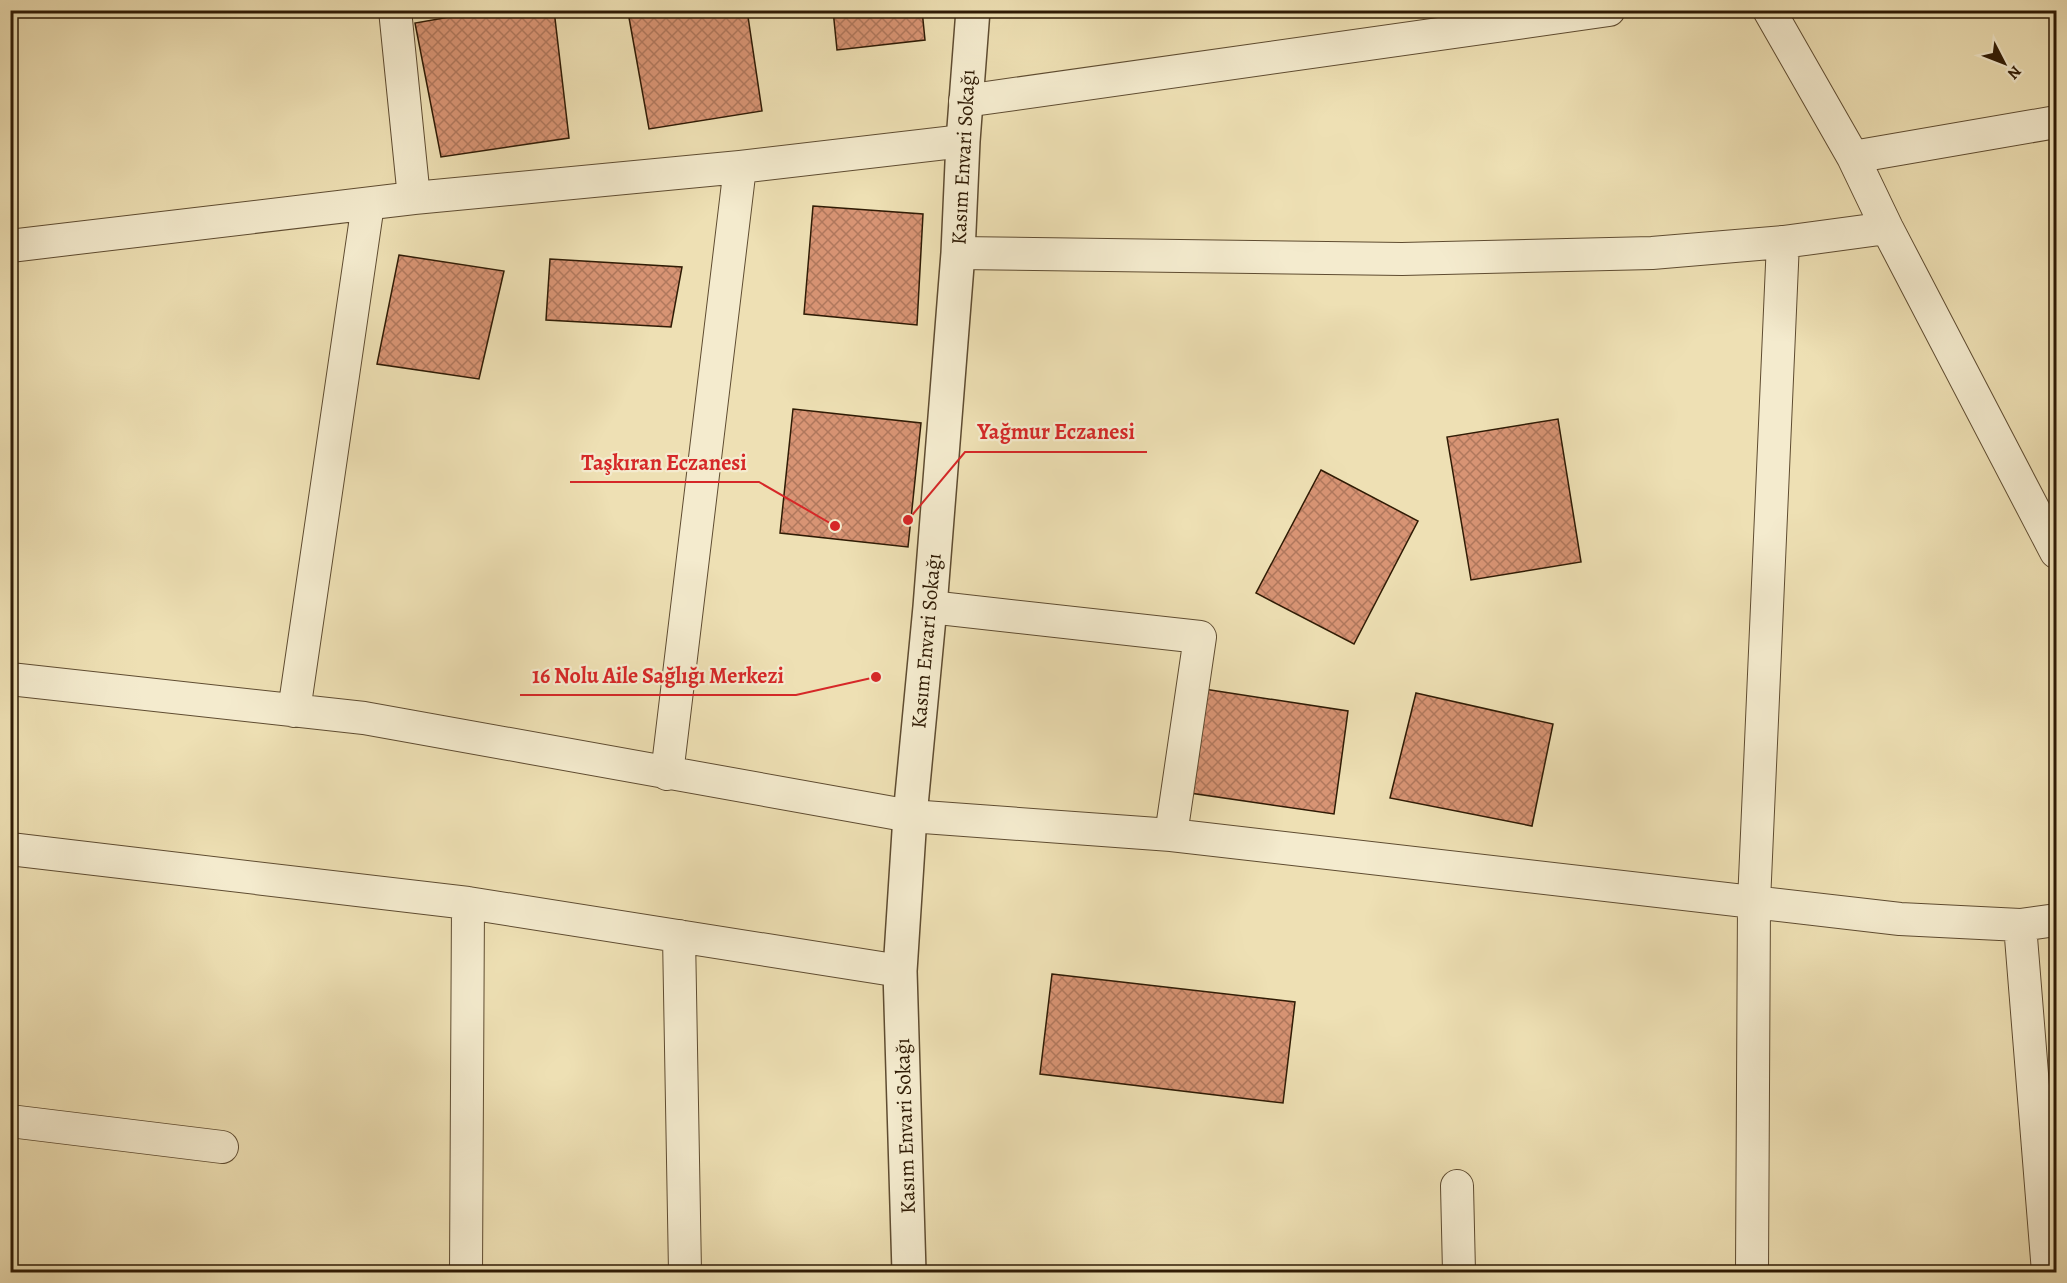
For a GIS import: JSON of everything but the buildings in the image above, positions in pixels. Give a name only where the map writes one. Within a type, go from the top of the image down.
[{"type":"street","points":[[395,10],[414,198]]},
{"type":"street","name":"Kasım Envari Sokağı","points":[[909,1272],[900,971],[910,816],[930,607],[958,253],[965,102],[973,10]]},
{"type":"street","points":[[965,102],[1609,10]]},
{"type":"street","points":[[1769,10],[1853,157],[1887,228],[2056,552]]},
{"type":"street","points":[[1853,157],[2056,123]]},
{"type":"street","points":[[10,246],[414,198],[740,167],[963,141]]},
{"type":"street","points":[[667,774],[740,167]]},
{"type":"street","points":[[294,711],[368,204]]},
{"type":"street","points":[[958,253],[1414,259],[1652,254],[1783,242],[1887,228]]},
{"type":"street","points":[[1752,1272],[1754,902],[1783,242]]},
{"type":"street","points":[[930,607],[1200,637],[1171,835]]},
{"type":"street","points":[[10,679],[364,718],[910,816],[1171,835],[1900,919],[2020,925],[2056,920]]},
{"type":"street","points":[[10,849],[468,903],[900,971]]},
{"type":"street","points":[[466,1272],[468,903]]},
{"type":"street","points":[[2020,925],[2048,1272]]},
{"type":"street","points":[[679,936],[685,1272]]},
{"type":"street","points":[[15,1123],[222,1147]]},
{"type":"street","points":[[1457,1186],[1459,1272]]},
{"type":"place","name":"Yağmur Eczanesi","points":[[908,520]]},
{"type":"place","name":"Taşkıran Eczanesi","points":[[835,526]]},
{"type":"place","name":"16 Nolu Aile Sağlığı Merkezi","points":[[876,677]]}]
